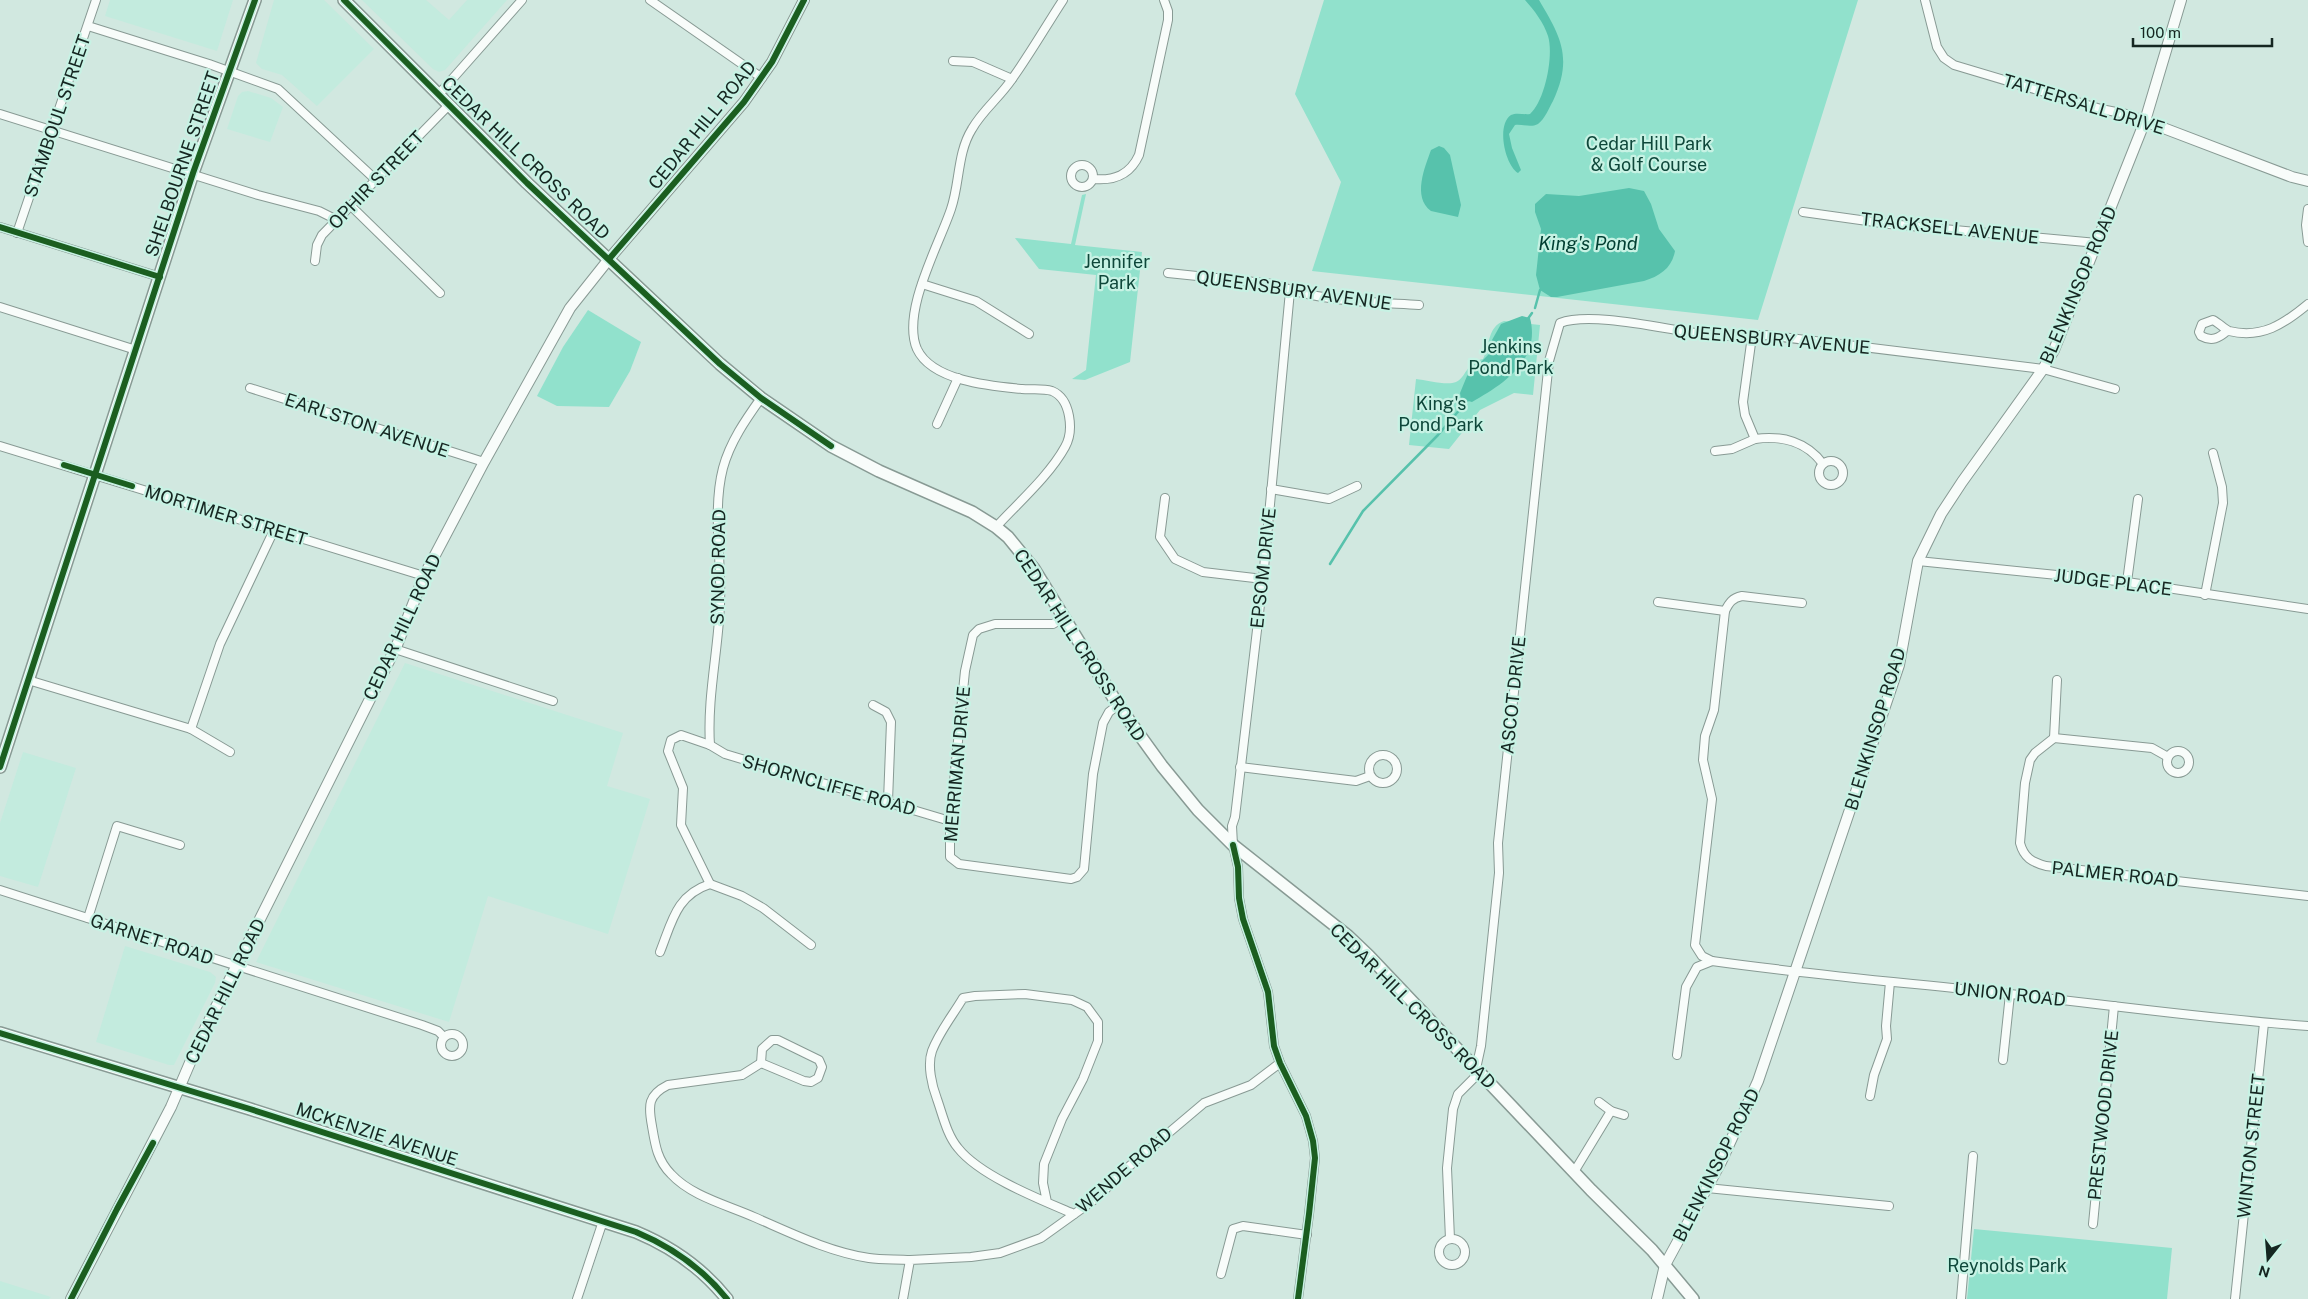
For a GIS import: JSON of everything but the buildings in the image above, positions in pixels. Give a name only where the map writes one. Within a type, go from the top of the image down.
[{"type":"main road","name":"SHELBOURNE STREET","points":[[0,767],[193,173],[254,0]]},
{"type":"main road","name":"CEDAR HILL CROSS ROAD","points":[[344,0],[526,183],[720,364],[761,398],[831,446],[880,471],[972,512],[996,527],[1026,559],[1118,705],[1180,790],[1204,817],[1234,845],[1348,936],[1665,1265],[1693,1299]]},
{"type":"main road","name":"MCKENZIE AVENUE","points":[[0,1033],[603,1220],[636,1232],[674,1251],[700,1271],[727,1299]]},
{"type":"street","name":"STAMBOUL STREET","points":[[17,233],[96,0]]},
{"type":"street","points":[[439,94],[522,0]]},
{"type":"street","points":[[650,0],[762,78]]},
{"type":"street","name":"CEDAR HILL ROAD","points":[[71,1299],[116,1208],[168,1114],[201,1037],[395,649],[424,576],[484,462],[570,308],[609,259],[744,102],[762,78],[804,0]]},
{"type":"street","points":[[996,527],[1044,475],[1067,445],[1070,432],[1068,410],[1059,395],[1052,391],[1023,389],[944,375],[923,360],[917,348],[914,319],[922,284],[951,209],[960,160],[972,129],[1012,79],[1063,0]]},
{"type":"street","points":[[1093,179],[1106,180],[1118,177],[1135,165],[1139,155],[1168,20],[1168,11],[1164,0]]},
{"type":"street","name":"TATTERSALL DRIVE","points":[[1925,0],[1931,31],[1944,58],[1963,67],[2101,109],[2131,115],[2292,177],[2308,181]]},
{"type":"street","name":"BLENKINSOP ROAD","points":[[1656,1299],[1665,1265],[1708,1188],[1758,1081],[1899,665],[1918,561],[1932,530],[1952,498],[2043,369],[2054,350],[2145,121],[2182,0]]},
{"type":"street","points":[[88,26],[272,86],[283,92],[376,180]]},
{"type":"street","points":[[953,61],[973,62],[1012,79]]},
{"type":"street","name":"OPHIR STREET","points":[[315,261],[317,246],[322,235],[450,105]]},
{"type":"street","points":[[0,114],[252,193],[319,211],[337,220]]},
{"type":"street","points":[[351,206],[440,293]]},
{"type":"street","points":[[2308,209],[2306,225],[2308,242]]},
{"type":"street","name":"TRACKSELL AVENUE","points":[[1803,212],[1889,224],[2097,243]]},
{"type":"street","points":[[0,227],[160,277]]},
{"type":"street","name":"QUEENSBURY AVENUE","points":[[1168,273],[1274,284],[1290,291],[1373,303],[1419,305]]},
{"type":"street","points":[[922,284],[976,301],[1029,334]]},
{"type":"street","name":"EPSOM DRIVE","points":[[1290,291],[1262,579],[1235,817],[1232,826],[1238,867],[1239,898],[1243,919],[1268,992],[1274,1046],[1280,1063],[1306,1116],[1314,1141],[1315,1158],[1298,1299]]},
{"type":"street","points":[[2227,331],[2252,332],[2269,330],[2286,322],[2308,304]]},
{"type":"street","points":[[0,306],[136,350]]},
{"type":"street","name":"QUEENSBURY AVENUE","points":[[1560,323],[1570,320],[1618,322],[1722,336],[1765,335],[2043,369],[2115,389]]},
{"type":"street","name":"ASCOT DRIVE","points":[[1477,1069],[1499,873],[1500,825],[1548,370],[1560,323]]},
{"type":"street","points":[[1752,336],[1743,402],[1745,415],[1755,439]]},
{"type":"street","points":[[937,424],[958,378]]},
{"type":"street","name":"EARLSTON AVENUE","points":[[250,388],[484,462]]},
{"type":"street","name":"SYNOD ROAD","points":[[710,745],[709,719],[720,606],[719,489],[728,452],[746,419],[761,398]]},
{"type":"street","points":[[1715,451],[1732,449],[1755,439],[1779,438],[1792,441],[1817,455],[1823,464]]},
{"type":"street","name":"MORTIMER STREET","points":[[0,446],[424,576]]},
{"type":"street","points":[[2205,595],[2223,503],[2222,487],[2213,453]]},
{"type":"street","points":[[1271,489],[1329,499],[1357,486]]},
{"type":"street","points":[[1165,498],[1160,537],[1175,559],[1204,572],[1262,579]]},
{"type":"street","points":[[2128,582],[2138,499]]},
{"type":"street","points":[[192,729],[220,644],[274,530]]},
{"type":"street","name":"JUDGE PLACE","points":[[1918,561],[2128,582],[2308,609]]},
{"type":"street","points":[[1712,961],[1702,956],[1695,945],[1712,798],[1703,760],[1705,736],[1714,710],[1725,611],[1730,602],[1742,596],[1802,603]]},
{"type":"street","points":[[1658,602],[1725,611]]},
{"type":"street","name":"MERRIMAN DRIVE","points":[[1063,618],[1053,624],[995,624],[979,629],[973,635],[965,671],[950,821],[950,857],[960,864],[1071,879],[1077,877],[1084,869],[1094,774],[1103,723],[1109,712],[1118,705]]},
{"type":"street","points":[[395,649],[553,701]]},
{"type":"street","points":[[28,680],[192,729],[230,752]]},
{"type":"street","points":[[2058,680],[2054,738],[2152,748],[2168,757]]},
{"type":"street","points":[[873,705],[886,712],[891,722],[888,801]]},
{"type":"street","name":"SHORNCLIFFE ROAD","points":[[710,884],[681,825],[683,788],[668,751],[671,740],[681,735],[710,745],[726,754],[950,821]]},
{"type":"street","name":"PALMER ROAD","points":[[2054,738],[2035,753],[2030,760],[2026,776],[2020,843],[2023,854],[2032,862],[2046,866],[2308,896]]},
{"type":"street","points":[[1240,767],[1356,781],[1370,776]]},
{"type":"street","points":[[88,918],[116,826],[180,845]]},
{"type":"street","points":[[660,952],[686,896],[696,888],[710,884],[742,896],[763,908],[811,945]]},
{"type":"street","name":"GARNET ROAD","points":[[0,890],[438,1031],[444,1037]]},
{"type":"street","points":[[1677,1055],[1686,987],[1697,967],[1712,961]]},
{"type":"street","name":"UNION ROAD","points":[[1712,961],[1796,973],[2010,994],[2264,1023],[2308,1026]]},
{"type":"street","points":[[1870,1096],[1874,1075],[1887,1039],[1886,1026],[1890,982]]},
{"type":"street","points":[[1047,1202],[1043,1183],[1044,1164],[1098,1041],[1098,1022],[1087,1007],[1072,1000],[1025,994],[963,998],[938,1037],[931,1052],[930,1064],[934,1092],[947,1130],[958,1148],[970,1160],[993,1176],[1047,1202],[1074,1214]]},
{"type":"street","points":[[2003,1060],[2010,994]]},
{"type":"street","name":"PRESTWOOD DRIVE","points":[[2093,1224],[2114,1006]]},
{"type":"street","name":"WINTON STREET","points":[[2235,1299],[2264,1023]]},
{"type":"street","points":[[778,1040],[814,1056],[819,1060],[822,1067],[818,1078],[811,1082],[804,1081],[761,1063],[760,1056],[766,1043],[778,1040]]},
{"type":"street","points":[[761,1063],[742,1075],[668,1085],[657,1090],[650,1100],[650,1115],[657,1154],[671,1175],[687,1187],[780,1229],[840,1251],[869,1258],[910,1260],[903,1299]]},
{"type":"street","name":"WENDE ROAD","points":[[910,1260],[971,1257],[1000,1253],[1041,1238],[1098,1197],[1120,1174],[1204,1103],[1251,1085],[1280,1063]]},
{"type":"street","points":[[1450,1239],[1446,1168],[1453,1109],[1458,1094],[1474,1078],[1477,1069]]},
{"type":"street","points":[[1599,1102],[1611,1111],[1624,1116]]},
{"type":"street","points":[[1574,1172],[1611,1111]]},
{"type":"street","points":[[1961,1299],[1973,1156]]},
{"type":"street","points":[[1708,1188],[1889,1206]]},
{"type":"street","points":[[577,1299],[603,1220]]},
{"type":"street","points":[[1221,1274],[1233,1229],[1243,1226],[1307,1235]]},
{"type":"shaded area","points":[[110,0],[233,0],[217,51],[105,16]]},
{"type":"shaded area","points":[[274,0],[324,0],[374,49],[317,106],[282,75],[262,69],[256,63]]},
{"type":"shaded area","points":[[362,0],[426,0],[449,20],[467,0],[507,0],[445,70],[439,72],[433,69]]},
{"type":"shaded area","points":[[248,91],[271,98],[283,107],[270,142],[227,129],[238,96],[242,92]]},
{"type":"shaded area","points":[[405,663],[623,733],[607,786],[650,799],[608,934],[488,896],[449,1022],[256,962]]},
{"type":"shaded area","points":[[23,752],[76,768],[38,887],[0,876],[0,823]]},
{"type":"shaded area","points":[[125,946],[210,972],[216,977],[215,983],[174,1065],[96,1042]]},
{"type":"shaded area","points":[[0,1281],[51,1297],[49,1299],[0,1299]]},
{"type":"green space","name":"Cedar Hill Park & Golf Course","points":[[1324,0],[1858,0],[1758,320],[1312,271],[1341,182],[1295,94]]},
{"type":"green space","name":"Jennifer Park","points":[[1086,194],[1075,245],[1142,252],[1130,362],[1085,380],[1072,379],[1086,370],[1096,275],[1039,269],[1015,238],[1071,244],[1082,195]]},
{"type":"green space","points":[[588,310],[641,342],[630,371],[609,407],[557,406],[537,396],[563,347]]},
{"type":"green space","name":"King's Pond Park","points":[[1504,321],[1540,325],[1533,395],[1514,393],[1480,410],[1449,449],[1409,445],[1416,379],[1448,383],[1460,380],[1469,367],[1483,359],[1492,332]]},
{"type":"green space","name":"Reynolds Park","points":[[1974,1229],[2172,1248],[2167,1299],[1967,1299]]},
{"type":"water","points":[[1525,0],[1539,0],[1558,37],[1562,48],[1563,60],[1559,86],[1543,119],[1535,125],[1515,125],[1509,134],[1512,148],[1521,170],[1518,173],[1513,169],[1506,154],[1503,136],[1504,127],[1506,120],[1511,115],[1530,114],[1535,108],[1544,89],[1550,54],[1550,44],[1546,31]]},
{"type":"water","points":[[1439,146],[1444,148],[1450,155],[1461,205],[1458,217],[1431,211],[1425,205],[1422,198],[1421,190],[1426,165],[1431,150]]},
{"type":"water","name":"King's Pond","points":[[1629,188],[1644,191],[1651,204],[1659,229],[1675,251],[1668,267],[1655,277],[1644,281],[1557,297],[1551,297],[1540,290],[1536,275],[1541,229],[1535,212],[1535,204],[1546,194],[1579,196]]},
{"type":"water","name":"Jenkins Pond Park","points":[[1522,316],[1530,318],[1532,333],[1530,346],[1525,358],[1517,369],[1507,379],[1472,402],[1461,399],[1460,393],[1467,376],[1489,354],[1492,340],[1501,324]]},
{"type":"waterway","points":[[1535,308],[1540,290]]},
{"type":"waterway","points":[[1527,320],[1532,313]]},
{"type":"waterway","points":[[1330,564],[1363,511],[1438,435],[1468,400]]},
{"type":"cycle path","points":[[0,767],[193,173],[255,0]]},
{"type":"cycle path","points":[[344,0],[527,183],[720,364],[761,398],[831,446]]},
{"type":"cycle path","points":[[609,259],[744,102],[772,62],[804,0]]},
{"type":"cycle path","points":[[0,227],[160,277]]},
{"type":"cycle path","points":[[64,465],[132,486]]},
{"type":"cycle path","points":[[1233,845],[1238,867],[1239,898],[1243,919],[1268,992],[1274,1046],[1280,1063],[1306,1116],[1313,1141],[1315,1158],[1298,1299]]},
{"type":"cycle path","points":[[0,1033],[250,1109],[636,1232],[686,1260],[708,1278],[727,1299]]},
{"type":"cycle path","points":[[71,1299],[153,1143]]}]
